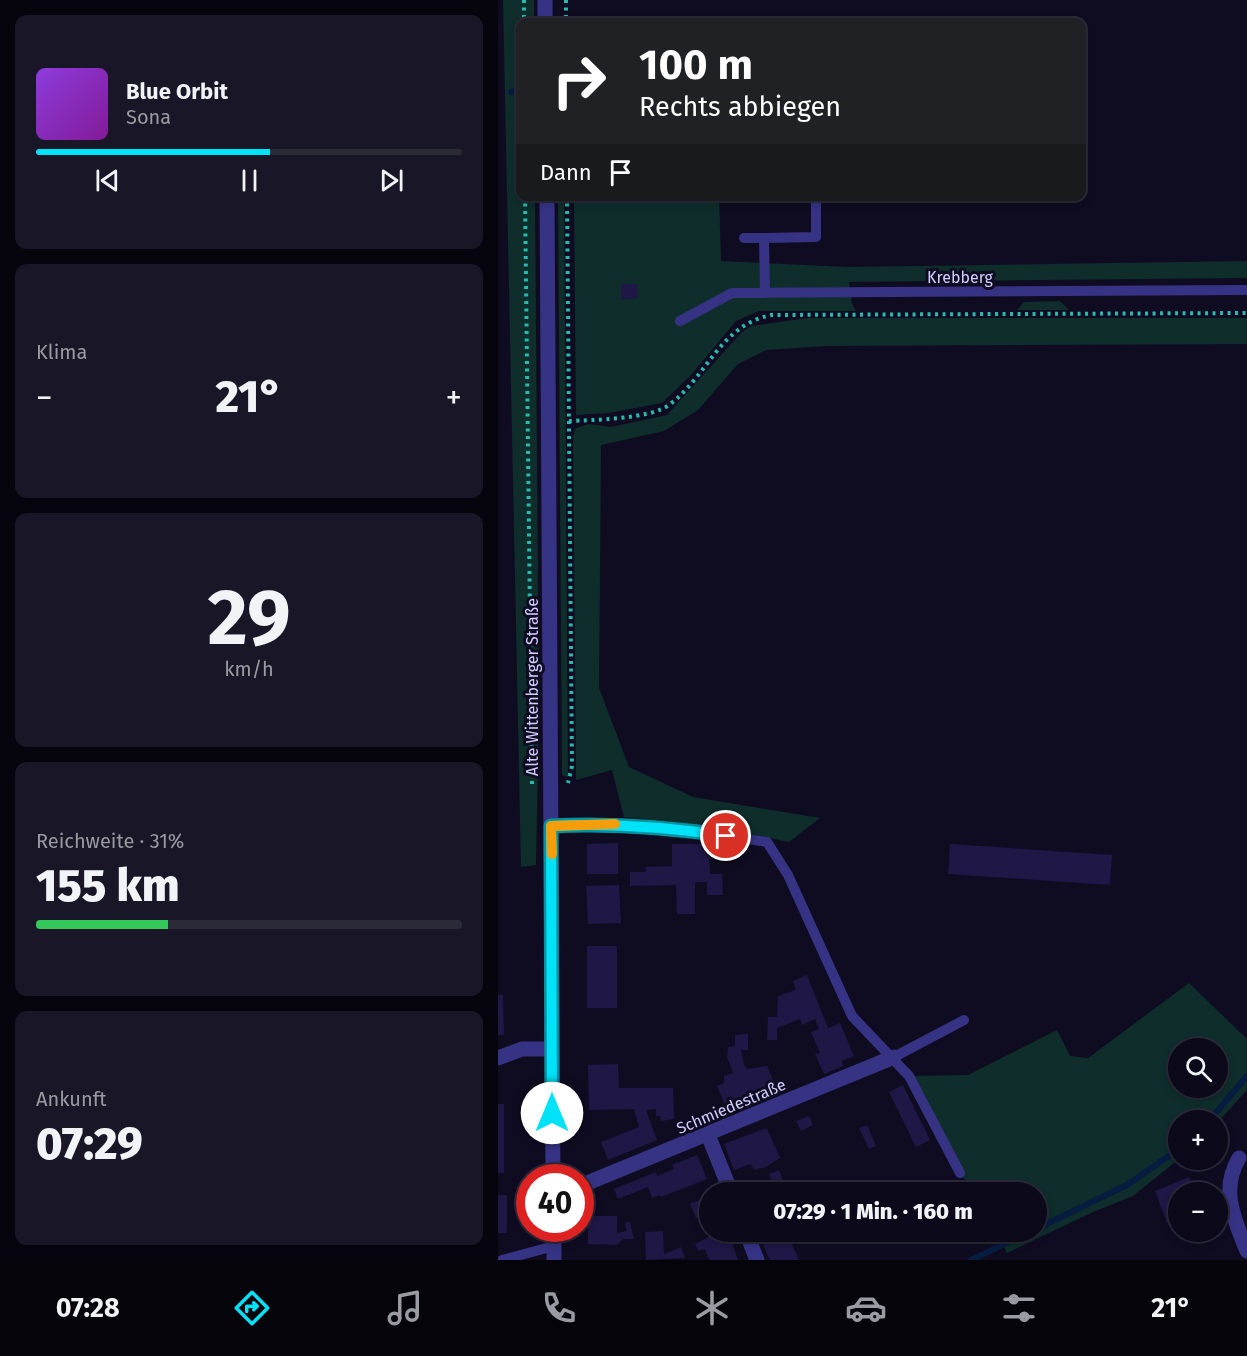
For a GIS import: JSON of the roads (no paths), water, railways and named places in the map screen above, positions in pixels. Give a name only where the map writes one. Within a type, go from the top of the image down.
[{"type":"street","points":[[545,0],[545,18]]},
{"type":"street","name":"Alte Wittenberger Straße","points":[[546,201],[553,1164]]},
{"type":"street","points":[[498,1058],[522,1050],[552,1049]]},
{"type":"street","name":"Schmiedestraße","points":[[594,1180],[894,1057]]},
{"type":"street","points":[[708,1135],[726,1182]]},
{"type":"street","points":[[1239,1158],[1230,1173],[1228,1196],[1247,1251]]},
{"type":"street","points":[[750,1242],[757,1260]]},
{"type":"lane","points":[[744,238],[816,237],[816,201]]},
{"type":"lane","points":[[764,238],[765,293]]},
{"type":"lane","name":"Krebberg","points":[[680,321],[732,293],[1247,290]]},
{"type":"lane","points":[[551,826],[592,824],[665,826],[767,842],[788,875],[852,1016],[894,1057],[909,1076],[960,1173]]},
{"type":"lane","points":[[894,1057],[964,1020]]},
{"type":"lane","points":[[502,1260],[554,1253]]},
{"type":"waterway","points":[[511,92],[516,91]]},
{"type":"waterway","points":[[1218,1110],[1247,1076]]},
{"type":"waterway","points":[[1047,1224],[1127,1185],[1168,1157]]},
{"type":"waterway","points":[[971,1260],[1009,1242]]}]
